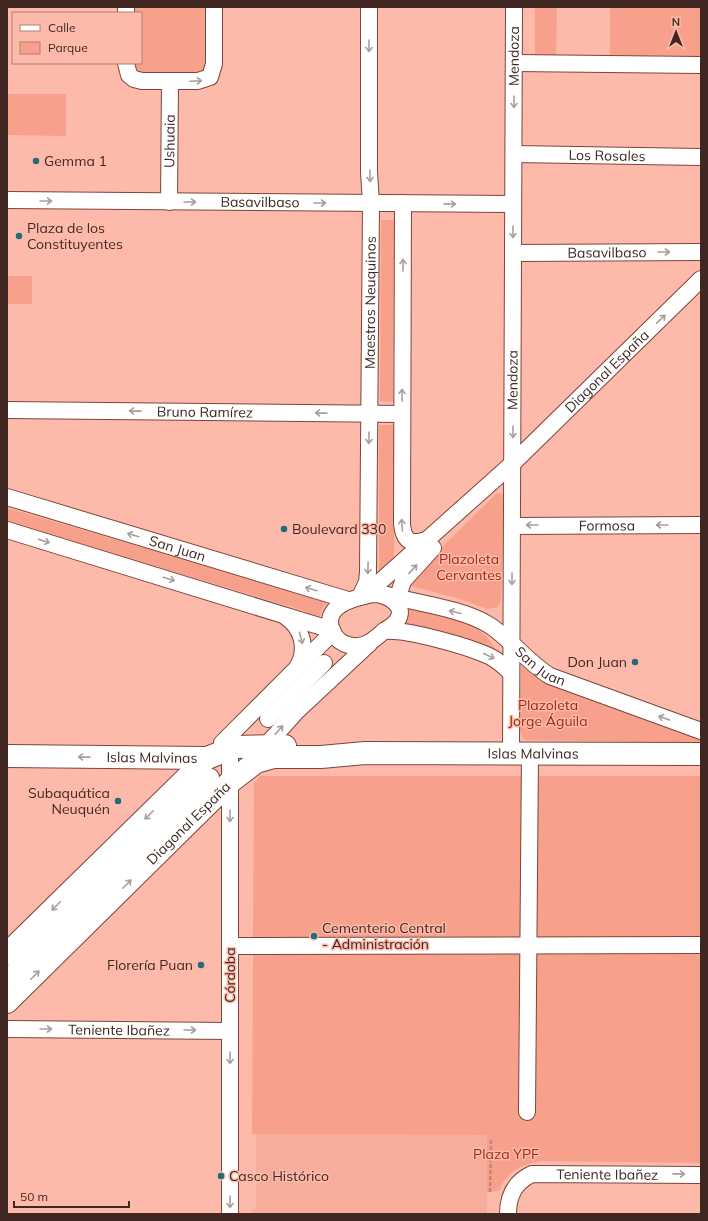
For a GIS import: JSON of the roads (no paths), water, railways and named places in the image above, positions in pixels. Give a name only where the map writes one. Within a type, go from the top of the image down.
[{"type":"main road","name":"Islas Malvinas","points":[[223,771],[230,742],[243,746],[320,746],[366,753]]},
{"type":"main road","name":"Islas Malvinas","points":[[7,756],[223,771],[268,758],[322,757],[366,753],[701,754]]},
{"type":"main road","name":"Diagonal España","points":[[7,954],[165,799],[223,771]]},
{"type":"main road","name":"Diagonal España","points":[[7,1002],[188,824],[223,771]]},
{"type":"main road","points":[[165,799],[179,797],[186,801],[191,810],[191,819],[188,824]]},
{"type":"street","points":[[126,64],[129,75],[134,79],[198,81],[210,77],[214,64],[214,7]]},
{"type":"street","name":"Maestros Neuquinos","points":[[357,598],[367,582],[368,572],[371,203],[369,164],[369,7]]},
{"type":"street","name":"Mendoza","points":[[514,7],[512,672],[521,754],[528,946],[527,1112]]},
{"type":"street","points":[[514,63],[701,65]]},
{"type":"street","name":"Ushuaia","points":[[169,202],[170,81]]},
{"type":"street","name":"Los Rosales","points":[[514,154],[701,157]]},
{"type":"street","name":"Basavilbaso","points":[[7,200],[514,204]]},
{"type":"street","points":[[403,204],[403,531],[405,538],[410,541],[417,542],[429,539]]},
{"type":"street","name":"Basavilbaso","points":[[513,253],[701,252]]},
{"type":"street","name":"Diagonal España","points":[[332,631],[330,622],[332,613],[341,603],[357,598],[429,539],[513,463],[701,280]]},
{"type":"street","name":"Bruno Ramírez","points":[[7,410],[402,414]]},
{"type":"street","name":"Diagonal España","points":[[223,771],[265,746],[297,710],[370,643],[393,625],[398,618],[399,613],[393,599],[408,575],[513,463]]},
{"type":"street","name":"San Juan","points":[[7,497],[357,598]]},
{"type":"street","name":"Formosa","points":[[512,526],[701,525]]},
{"type":"street","points":[[7,530],[332,631],[338,640],[347,645],[362,646],[370,643]]},
{"type":"street","points":[[357,598],[373,594],[393,599]]},
{"type":"street","name":"San Juan","points":[[393,599],[478,619],[487,619],[500,616],[509,607],[512,599]]},
{"type":"street","points":[[283,615],[295,624],[302,640],[302,657],[298,667]]},
{"type":"street","name":"San Juan","points":[[478,619],[498,631],[540,670],[561,681],[701,731]]},
{"type":"street","points":[[230,742],[332,631]]},
{"type":"street","name":"San Juan","points":[[384,631],[406,632],[478,652],[496,660],[512,672]]},
{"type":"street","points":[[268,719],[324,663]]},
{"type":"street","name":"Córdoba","points":[[230,742],[223,771],[230,946],[230,1214]]},
{"type":"street","points":[[7,978],[186,801],[223,771]]},
{"type":"street","points":[[230,946],[701,945]]},
{"type":"street","name":"Teniente Ibañez","points":[[7,1029],[230,1031]]},
{"type":"street","name":"Teniente Ibañez","points":[[508,1214],[509,1198],[517,1184],[524,1178],[540,1173],[701,1175]]},
{"type":"place","name":"Gemma 1","points":[[36,161]]},
{"type":"place","name":"Plaza de los Constituyentes","points":[[19,236]]},
{"type":"place","name":"Boulevard 330","points":[[284,529]]},
{"type":"place","name":"Don Juan","points":[[635,662]]},
{"type":"place","name":"Subaquática Neuquén","points":[[118,801]]},
{"type":"place","name":"Cementerio Central - Administración","points":[[314,936]]},
{"type":"place","name":"Florería Puan","points":[[201,965]]},
{"type":"place","name":"Casco Histórico","points":[[221,1176]]},
{"type":"park label","name":"Plazoleta Cervantes","points":[[469,568]]},
{"type":"park label","name":"Plazoleta Jorge Águila","points":[[548,714]]},
{"type":"park label","name":"Plaza YPF","points":[[506,1154]]}]
